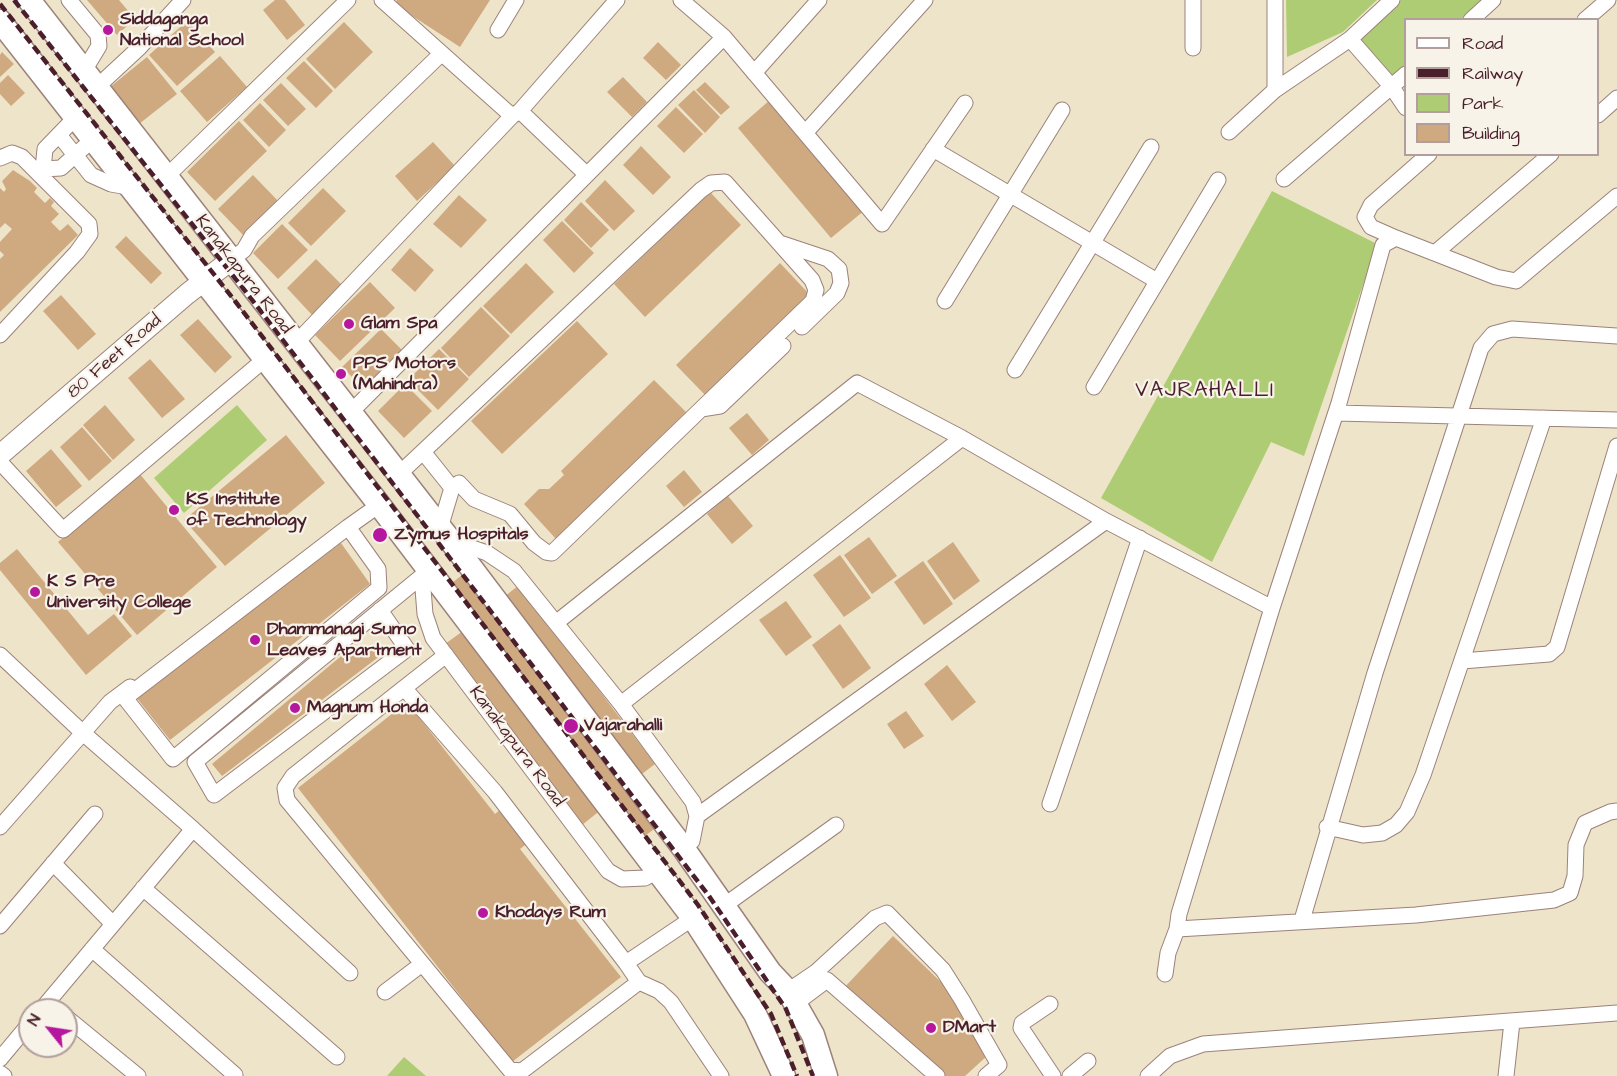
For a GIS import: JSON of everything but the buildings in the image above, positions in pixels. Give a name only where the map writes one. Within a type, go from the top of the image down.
[{"type":"highway","name":"Kanakapura Road","points":[[29,0],[457,549],[725,905],[770,972],[791,997],[813,1035],[826,1076]]},
{"type":"highway","name":"Kanakapura Road","points":[[4,34],[75,118],[201,276],[376,501],[424,573],[693,918],[755,1014],[784,1076]]},
{"type":"highway","points":[[661,876],[687,854]]},
{"type":"main road","name":"80 Feet Road","points":[[0,442],[227,255]]},
{"type":"main road","name":"80 Feet Road","points":[[0,455],[201,276]]},
{"type":"street","points":[[69,0],[98,35],[99,46],[91,77]]},
{"type":"street","points":[[91,77],[139,48],[183,0]]},
{"type":"street","points":[[167,176],[348,0]]},
{"type":"street","points":[[381,0],[441,54],[586,174]]},
{"type":"street","points":[[498,30],[516,0]]},
{"type":"street","points":[[296,343],[516,114],[617,0]]},
{"type":"street","points":[[681,0],[724,37],[882,224],[965,103]]},
{"type":"street","points":[[754,73],[819,0]]},
{"type":"street","points":[[805,133],[925,0]]},
{"type":"street","points":[[1193,0],[1193,48]]},
{"type":"street","points":[[1275,0],[1275,90]]},
{"type":"street","points":[[1229,132],[1275,90],[1350,39],[1392,0]]},
{"type":"street","points":[[1472,18],[1493,0]]},
{"type":"street","points":[[1587,18],[1608,0]]},
{"type":"street","points":[[350,413],[724,37]]},
{"type":"street","points":[[1350,39],[1391,86],[1404,105]]},
{"type":"street","points":[[227,255],[234,241],[252,236],[441,54]]},
{"type":"street","points":[[1284,179],[1404,76]]},
{"type":"street","points":[[1599,114],[1617,99]]},
{"type":"street","points":[[945,301],[1062,110]]},
{"type":"street","points":[[40,171],[45,149],[75,118]]},
{"type":"street","points":[[59,135],[97,179],[128,187]]},
{"type":"street","points":[[40,171],[62,168],[92,140]]},
{"type":"street","points":[[1015,370],[1151,147]]},
{"type":"street","points":[[933,149],[1157,281]]},
{"type":"street","points":[[0,158],[12,153],[22,157],[40,171],[89,224],[90,234],[77,252],[0,335]]},
{"type":"street","points":[[1427,156],[1371,205],[1365,217],[1371,227],[1496,277],[1516,281],[1617,196]]},
{"type":"street","points":[[1435,253],[1549,156]]},
{"type":"street","points":[[1094,387],[1218,180]]},
{"type":"street","points":[[398,475],[711,183],[724,182],[812,280],[816,291],[813,301],[552,553],[546,552],[534,543],[510,514],[474,499],[459,483],[452,488],[440,528]]},
{"type":"street","points":[[1165,974],[1168,953],[1177,929],[1179,914],[1272,608],[1336,413],[1383,245],[1396,238]]},
{"type":"street","points":[[778,242],[828,259],[839,269],[841,283],[837,293],[802,327]]},
{"type":"street","points":[[1302,920],[1328,827],[1482,348],[1493,334],[1512,329],[1617,336]]},
{"type":"street","points":[[701,409],[720,406],[783,346]]},
{"type":"street","points":[[0,462],[63,530],[265,359]]},
{"type":"street","points":[[557,622],[857,383],[1272,608]]},
{"type":"street","points":[[1336,413],[1617,420]]},
{"type":"street","points":[[1328,827],[1363,835],[1382,833],[1396,825],[1407,812],[1423,775],[1544,418]]},
{"type":"street","points":[[621,704],[962,438]]},
{"type":"street","points":[[1462,661],[1549,654],[1557,647],[1617,446]]},
{"type":"street","points":[[424,453],[452,488]]},
{"type":"street","points":[[348,527],[378,569],[379,588],[173,759],[125,698],[348,527],[376,501]]},
{"type":"street","points":[[1,823],[110,702],[376,501]]},
{"type":"street","points":[[697,816],[1106,520]]},
{"type":"street","points":[[1050,804],[1140,538]]},
{"type":"street","points":[[457,549],[464,545],[487,553],[514,571],[621,704],[693,802],[697,816],[687,854]]},
{"type":"street","points":[[380,610],[407,649],[214,795],[195,762],[424,573]]},
{"type":"street","name":"Kanakapura Road","points":[[424,573],[425,614],[433,638],[608,871],[622,879],[661,876]]},
{"type":"street","points":[[0,655],[82,733],[193,829],[350,973]]},
{"type":"street","points":[[446,655],[293,776],[285,788],[287,800],[504,1065],[517,1072],[522,1071],[639,982]]},
{"type":"street","points":[[404,688],[495,792],[639,982],[659,991],[671,1002],[721,1076]]},
{"type":"street","points":[[1177,929],[1416,915],[1554,900],[1570,893],[1575,876],[1576,845],[1585,824],[1617,811]]},
{"type":"street","points":[[0,926],[95,814]]},
{"type":"street","points":[[725,905],[836,825]]},
{"type":"street","points":[[56,998],[92,949],[193,829]]},
{"type":"street","points":[[53,863],[113,924]]},
{"type":"street","points":[[143,888],[338,1057]]},
{"type":"street","points":[[791,997],[875,918],[887,913],[943,970],[967,1008],[999,1065],[986,1076]]},
{"type":"street","points":[[626,963],[693,918]]},
{"type":"street","points":[[92,949],[235,1075]]},
{"type":"street","points":[[385,992],[422,964]]},
{"type":"street","points":[[791,997],[827,980],[937,1076]]},
{"type":"street","points":[[1050,1004],[1022,1023],[1021,1028],[1053,1076]]},
{"type":"street","points":[[1148,1076],[1170,1056],[1203,1044],[1617,1013]]},
{"type":"street","points":[[1506,1076],[1512,1022]]},
{"type":"street","points":[[78,1027],[138,1076]]},
{"type":"street","points":[[0,1059],[18,1037]]},
{"type":"street","points":[[1070,1076],[1088,1061]]},
{"type":"street","points":[[0,1073],[4,1076]]},
{"type":"green space","points":[[1286,0],[1377,0],[1343,32],[1287,57]]},
{"type":"green space","points":[[1401,0],[1482,0],[1462,18],[1404,18],[1404,70],[1395,78],[1359,38]]},
{"type":"green space","points":[[1272,191],[1377,244],[1304,456],[1271,442],[1212,562],[1101,498]]},
{"type":"green space","points":[[237,405],[267,440],[184,513],[154,478]]},
{"type":"green space","points":[[404,1057],[426,1076],[387,1076]]},
{"type":"railway","points":[[14,0],[246,292],[709,896],[786,1009],[813,1076]]},
{"type":"railway","points":[[0,4],[235,301],[698,905],[771,1014],[797,1076]]},
{"type":"place","name":"Siddaganga National School","points":[[108,30]]},
{"type":"place","name":"Glam Spa","points":[[349,324]]},
{"type":"place","name":"PPS Motors (Mahindra)","points":[[341,374]]},
{"type":"place","name":"KS Institute of Technology","points":[[174,510]]},
{"type":"place","name":"Zymus Hospitals","points":[[380,535]]},
{"type":"place","name":"K S Pre University College","points":[[35,592]]},
{"type":"place","name":"Dhammanagi Sumo Leaves Apartment","points":[[255,640]]},
{"type":"place","name":"Magnum Honda","points":[[295,708]]},
{"type":"place","name":"Vajarahalli","points":[[571,726]]},
{"type":"place","name":"Khodays Rum","points":[[483,913]]},
{"type":"place","name":"DMart","points":[[931,1028]]},
{"type":"district","name":"VAJRAHALLI","points":[[1205,392]]}]
